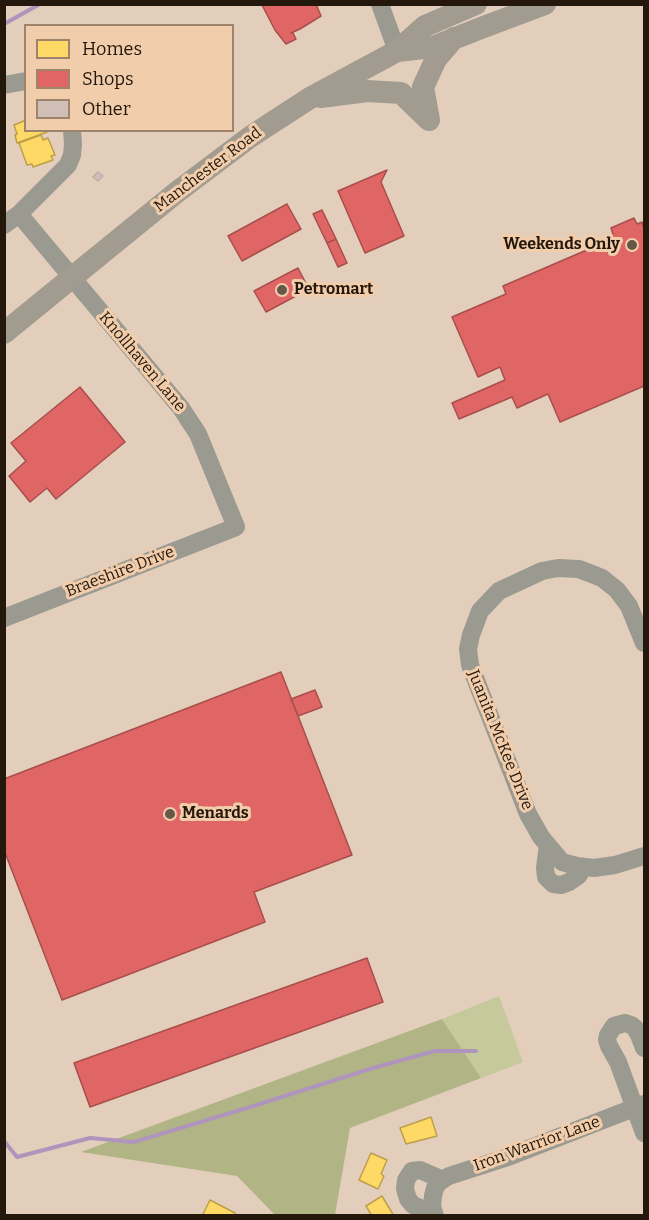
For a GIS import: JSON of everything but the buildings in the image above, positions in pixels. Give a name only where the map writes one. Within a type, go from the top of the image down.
[{"type":"main road","name":"Manchester Road","points":[[4,333],[250,137],[310,98],[397,51],[425,26],[476,4]]},
{"type":"main road","name":"Manchester Road","points":[[397,51],[433,47],[545,4]]},
{"type":"main road","points":[[310,98],[368,91],[401,93],[429,120],[423,87],[436,59],[454,38]]},
{"type":"street","points":[[380,4],[397,51]]},
{"type":"street","points":[[4,85],[24,81]]},
{"type":"street","points":[[12,220],[68,165],[72,155],[72,132]]},
{"type":"street","name":"Knollhaven Lane","points":[[12,220],[72,277],[181,408],[198,434],[236,527]]},
{"type":"street","name":"Braeshire Drive","points":[[4,618],[236,527]]},
{"type":"street","name":"Juanita McKee Drive","points":[[584,867],[562,862],[541,837],[528,814],[470,665],[468,650],[471,634],[480,611],[499,591],[542,571],[558,568],[579,569],[602,578],[617,590],[629,606],[645,643]]},
{"type":"street","points":[[550,848],[547,852],[546,877],[553,884],[561,885],[578,876],[584,867],[615,865],[645,856]]},
{"type":"street","points":[[645,1048],[635,1028],[626,1023],[614,1026],[608,1035],[609,1046],[640,1106],[645,1133]]},
{"type":"street","name":"Iron Warrior Lane","points":[[437,1197],[449,1176],[505,1158],[640,1106]]},
{"type":"green space","points":[[499,996],[523,1062],[481,1078],[442,1019]]},
{"type":"green space","points":[[442,1019],[481,1078],[350,1128],[335,1215],[275,1215],[237,1176],[81,1152]]},
{"type":"waterway","points":[[4,24],[40,4]]},
{"type":"waterway","points":[[4,1141],[17,1157],[90,1138],[134,1142],[435,1051],[476,1051]]},
{"type":"place","name":"Weekends Only","points":[[632,245]]},
{"type":"place","name":"Petromart","points":[[282,290]]},
{"type":"place","name":"Menards","points":[[170,814]]}]
